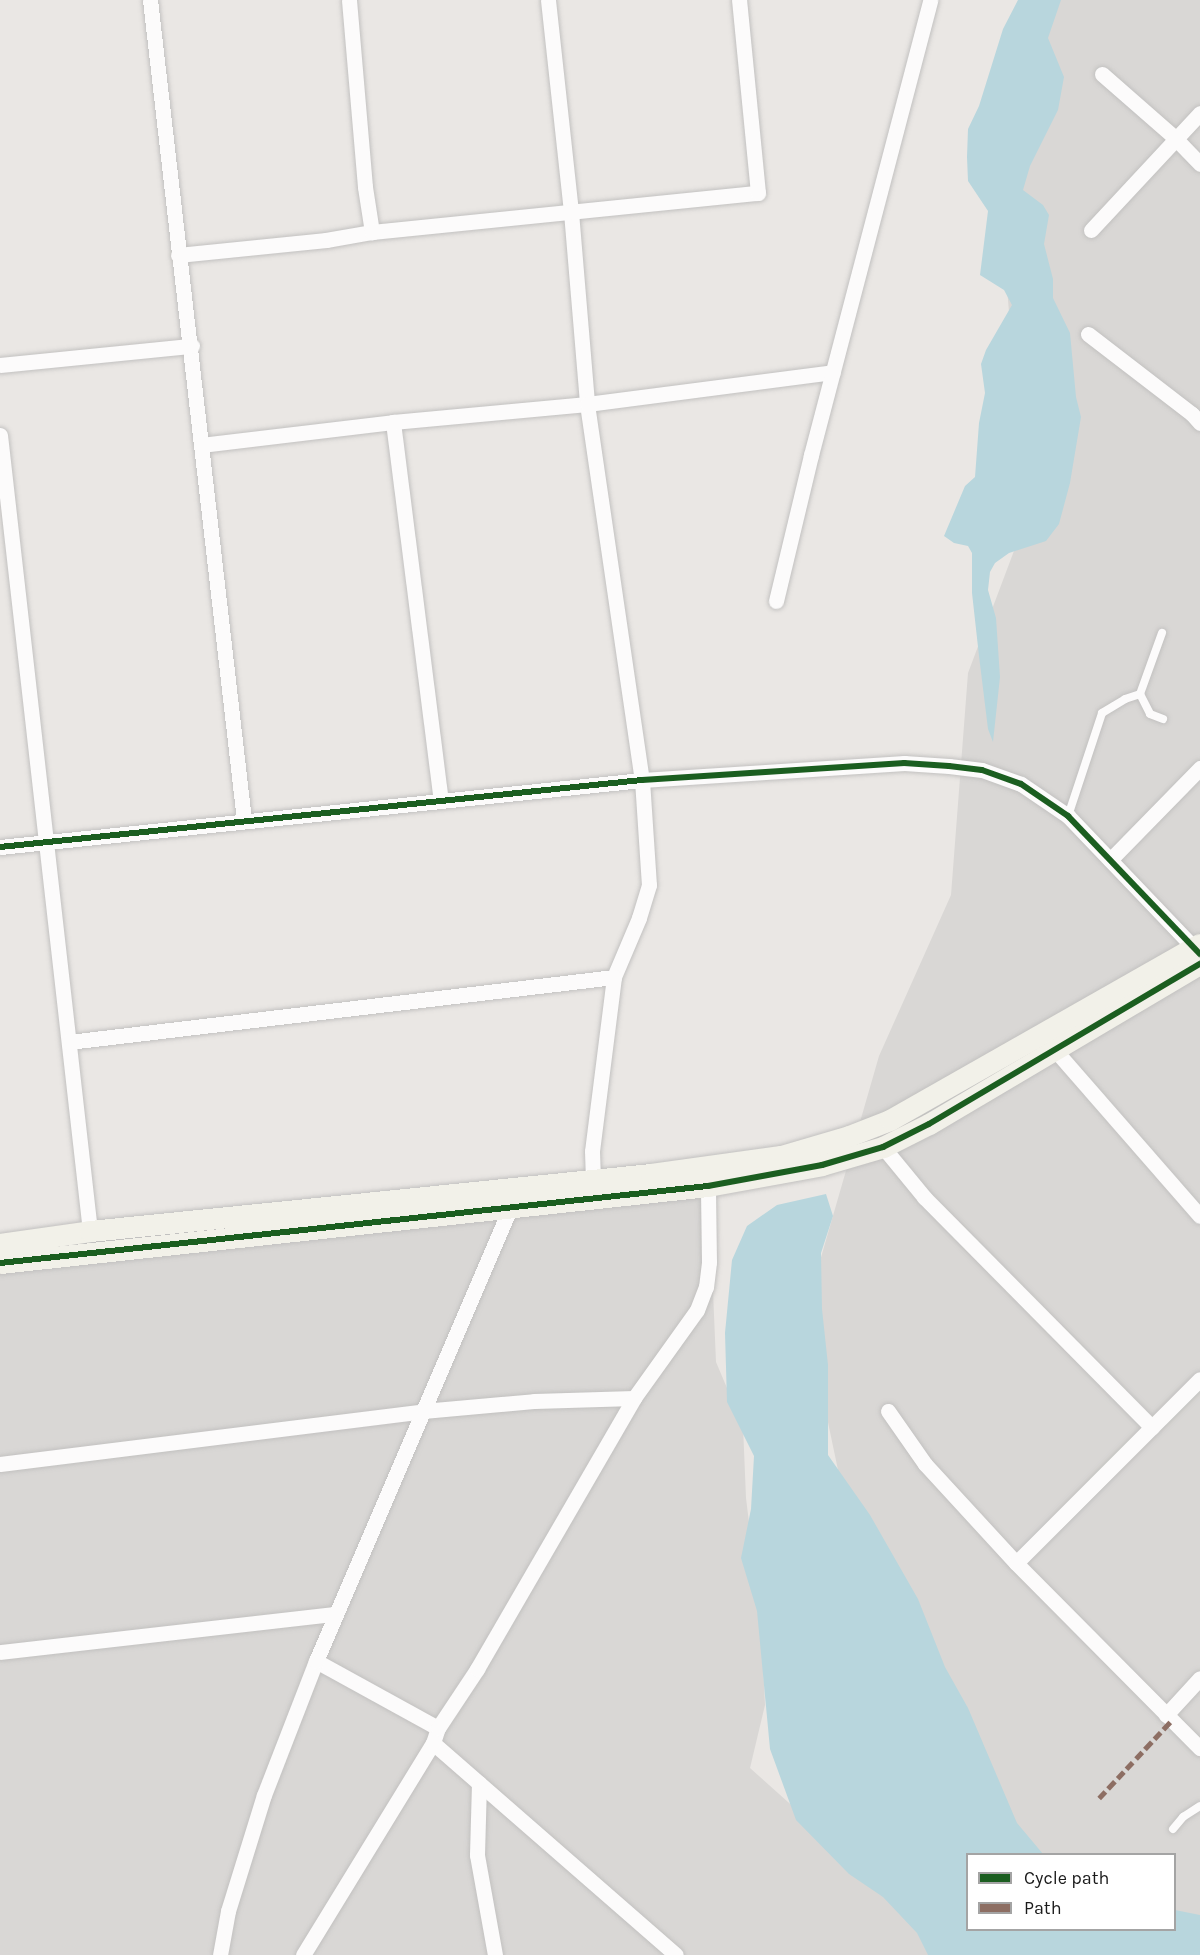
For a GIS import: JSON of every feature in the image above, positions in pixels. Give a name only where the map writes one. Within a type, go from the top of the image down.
[{"type":"street","points":[[150,0],[178,255],[192,346],[201,445],[244,820]]},
{"type":"street","points":[[349,0],[364,187],[372,231]]},
{"type":"street","points":[[548,0],[571,212],[587,404],[642,780],[649,885],[639,918],[614,977],[599,1083],[593,1188]]},
{"type":"street","points":[[178,255],[326,240],[372,231],[758,193],[739,0]]},
{"type":"street","points":[[776,601],[930,0]]},
{"type":"street","points":[[1102,74],[1175,138],[1200,164]]},
{"type":"street","points":[[1091,230],[1200,112]]},
{"type":"street","points":[[1088,334],[1192,414],[1200,423]]},
{"type":"street","points":[[0,364],[192,346]]},
{"type":"street","points":[[201,445],[393,422],[587,404],[833,372]]},
{"type":"street","points":[[393,422],[441,801]]},
{"type":"street","points":[[0,435],[48,843],[90,1231]]},
{"type":"street","points":[[0,847],[642,780],[904,763],[949,766],[982,770],[1030,789],[1068,816],[1198,952]]},
{"type":"street","points":[[1110,860],[1200,768]]},
{"type":"street","points":[[0,1263],[593,1188],[744,1172],[781,1175],[853,1157],[883,1147],[929,1124],[1055,1050],[1198,952]]},
{"type":"street","points":[[593,1188],[708,1186],[781,1156],[849,1136],[922,1104],[1198,952]]},
{"type":"street","points":[[69,1042],[614,977]]},
{"type":"street","points":[[1055,1050],[1200,1216]]},
{"type":"street","points":[[883,1147],[924,1197],[1152,1427]]},
{"type":"street","points":[[303,1955],[433,1743],[438,1728],[477,1669],[634,1398],[697,1310],[703,1294],[709,1262],[708,1186]]},
{"type":"street","points":[[0,1244],[90,1231],[515,1197]]},
{"type":"street","points":[[220,1955],[228,1911],[264,1795],[316,1661],[515,1197]]},
{"type":"street","points":[[1016,1563],[1200,1379]]},
{"type":"street","points":[[0,1464],[423,1411],[534,1401],[634,1398]]},
{"type":"street","points":[[888,1411],[925,1464],[1016,1563],[1200,1748]]},
{"type":"street","points":[[0,1652],[336,1614]]},
{"type":"street","points":[[316,1661],[438,1728]]},
{"type":"street","points":[[1166,1715],[1200,1678]]},
{"type":"street","points":[[433,1743],[676,1955]]},
{"type":"street","points":[[479,1783],[477,1855],[495,1955]]},
{"type":"lane","points":[[1162,633],[1140,694],[1150,714],[1163,718]]},
{"type":"lane","points":[[1068,816],[1102,713],[1125,699],[1140,694]]},
{"type":"lane","points":[[1173,1829],[1183,1817],[1200,1806]]},
{"type":"shaded area","points":[[1056,0],[1200,0],[1200,1942],[1176,1931],[1176,1853],[988,1853],[850,1527],[805,1313],[879,1056],[951,895],[968,673],[1026,519],[997,166]]},
{"type":"shaded area","points":[[708,1173],[716,1362],[743,1426],[746,1498],[761,1620],[765,1705],[750,1768],[959,1955],[0,1955],[0,1237]]},
{"type":"water","points":[[1018,0],[1061,0],[1048,38],[1064,77],[1058,110],[1030,166],[1023,190],[1043,205],[1049,215],[1044,244],[1053,279],[1053,298],[1070,333],[1076,397],[1081,417],[1070,483],[1059,524],[1046,541],[1009,553],[995,563],[990,572],[988,590],[996,618],[1000,677],[993,742],[988,729],[972,593],[972,553],[968,546],[954,543],[944,536],[965,486],[975,477],[979,423],[985,393],[981,364],[986,350],[1012,305],[1004,290],[980,275],[988,211],[968,181],[967,157],[968,129],[979,106],[1003,29]]},
{"type":"water","points":[[826,1194],[833,1216],[821,1253],[822,1309],[828,1365],[828,1455],[870,1515],[918,1599],[945,1667],[968,1708],[1017,1823],[1042,1853],[966,1853],[966,1931],[1176,1931],[1176,1910],[1200,1915],[1200,1955],[928,1955],[917,1933],[883,1897],[849,1874],[796,1820],[770,1749],[757,1611],[741,1558],[751,1509],[754,1456],[727,1402],[725,1333],[732,1260],[747,1226],[777,1205]]},
{"type":"marked path","points":[[1099,1798],[1172,1720]]},
{"type":"cycle path","points":[[0,847],[642,780],[904,763],[949,766],[982,770],[1021,784],[1068,816],[1200,954]]},
{"type":"cycle path","points":[[0,1263],[708,1186],[822,1165],[883,1147],[929,1124],[1200,964]]}]
